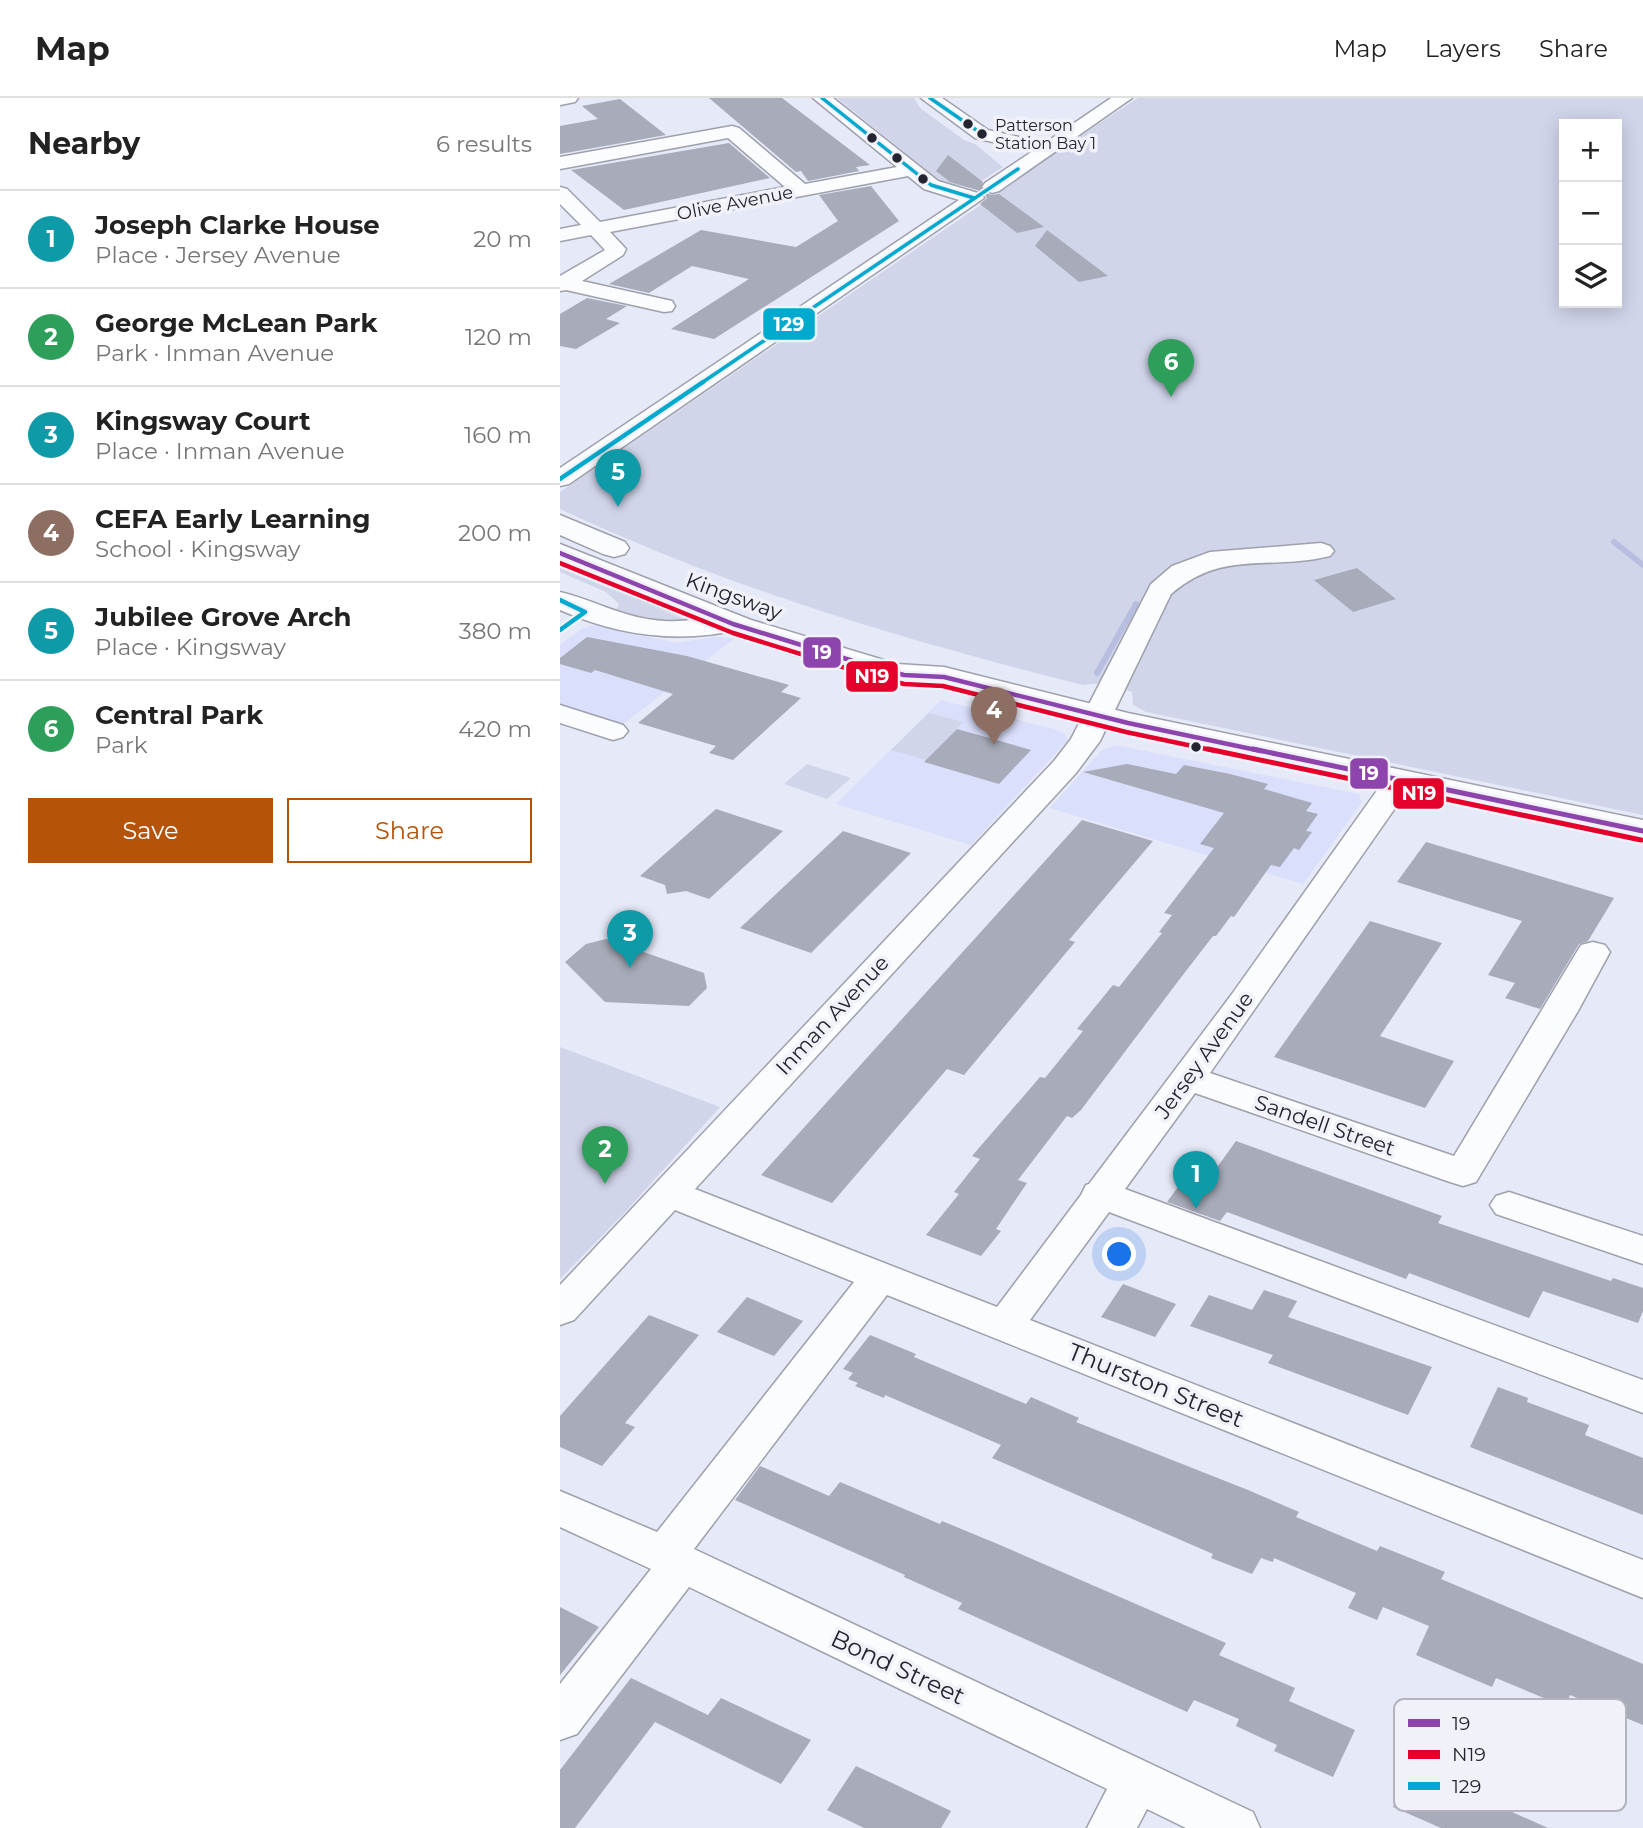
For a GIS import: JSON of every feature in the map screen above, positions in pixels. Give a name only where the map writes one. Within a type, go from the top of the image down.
[{"type":"main road","name":"Kingsway","points":[[560,524],[728,596],[937,662],[944,677]]},
{"type":"main road","name":"Kingsway","points":[[560,553],[681,606],[825,654],[920,680],[944,677],[1098,716],[1643,831]]},
{"type":"street","points":[[560,100],[569,98]]},
{"type":"street","points":[[822,98],[931,185],[983,192]]},
{"type":"street","points":[[930,98],[982,134],[1049,149]]},
{"type":"street","points":[[560,479],[983,192],[1006,161],[1049,149],[1124,98]]},
{"type":"street","points":[[560,163],[732,132],[800,190]]},
{"type":"street","points":[[982,134],[978,143],[1006,161]]},
{"type":"street","name":"Olive Avenue","points":[[560,235],[911,170]]},
{"type":"street","points":[[560,193],[616,248],[613,255],[561,284]]},
{"type":"street","points":[[702,209],[757,219]]},
{"type":"street","points":[[561,284],[664,306]]},
{"type":"street","name":"Inman Avenue","points":[[560,1310],[1062,771],[1082,746],[1160,590],[1181,572],[1210,560],[1321,551]]},
{"type":"street","points":[[560,600],[585,612],[667,631],[703,631],[732,623]]},
{"type":"street","points":[[560,630],[585,612]]},
{"type":"street","points":[[560,714],[613,732]]},
{"type":"street","name":"Jersey Avenue","points":[[1004,1325],[1188,1078],[1399,781]]},
{"type":"street","name":"Sandell Street","points":[[1188,1078],[1463,1173],[1561,1011],[1593,952]]},
{"type":"street","name":"Thurston Street","points":[[669,1193],[1643,1579]]},
{"type":"street","points":[[1099,1194],[1643,1397]]},
{"type":"street","points":[[1509,1205],[1643,1250]]},
{"type":"street","points":[[560,1719],[673,1559],[881,1275]]},
{"type":"street","name":"Bond Street","points":[[560,1508],[673,1559],[1236,1828]]},
{"type":"street","points":[[1111,1828],[1137,1781]]},
{"type":"shaded area","points":[[837,98],[914,98],[920,108],[964,140],[975,144],[1003,167],[972,187],[944,184]]},
{"type":"shaded area","points":[[1138,98],[1643,98],[1643,815],[1146,712],[1133,705],[1132,692],[1102,683],[1083,685],[1015,668],[817,610],[688,564],[560,509],[560,492]]},
{"type":"shaded area","points":[[560,568],[688,621],[668,623],[616,612],[619,604],[606,592],[560,572]]},
{"type":"shaded area","points":[[598,624],[614,630],[678,643],[713,637],[735,638],[606,737],[560,723],[560,645],[581,629]]},
{"type":"shaded area","points":[[941,700],[1057,730],[1065,734],[1068,740],[971,845],[836,804]]},
{"type":"shaded area","points":[[929,713],[963,722],[926,760],[891,750]]},
{"type":"shaded area","points":[[1115,745],[1354,793],[1359,795],[1362,802],[1303,884],[1050,808],[1102,750]]},
{"type":"shaded area","points":[[807,764],[851,778],[827,799],[784,784]]},
{"type":"shaded area","points":[[560,1047],[720,1107],[560,1279]]},
{"type":"building","points":[[709,98],[782,98],[870,165],[856,167],[859,171],[808,181],[801,171],[796,172]]},
{"type":"building","points":[[620,99],[666,135],[560,154],[560,126],[598,119],[582,106]]},
{"type":"building","points":[[729,143],[770,178],[624,210],[571,170]]},
{"type":"building","points":[[948,155],[983,182],[981,189],[991,195],[999,194],[1044,227],[1017,233],[980,204],[987,198],[983,192],[950,182],[936,171]]},
{"type":"building","points":[[871,186],[899,221],[714,339],[671,329],[749,279],[692,266],[649,293],[609,284],[701,230],[796,247],[838,221],[819,195]]},
{"type":"building","points":[[1047,230],[1108,276],[1079,282],[1035,246]]},
{"type":"building","points":[[587,298],[627,306],[606,319],[620,323],[576,349],[560,346],[560,314]]},
{"type":"building","points":[[1357,568],[1396,599],[1353,612],[1314,580]]},
{"type":"building","points":[[587,637],[687,656],[789,685],[781,692],[801,698],[733,760],[709,753],[716,746],[638,723],[673,694],[595,670],[591,673],[560,664],[560,658]]},
{"type":"building","points":[[957,729],[1031,750],[999,784],[924,762]]},
{"type":"building","points":[[1127,764],[1176,774],[1184,765],[1230,774],[1268,784],[1264,789],[1312,803],[1306,811],[1318,814],[1306,831],[1312,832],[1299,850],[1294,848],[1280,867],[1271,865],[1234,917],[1231,916],[1216,936],[1213,936],[1081,1110],[1072,1118],[1067,1116],[1018,1180],[1027,1183],[996,1229],[1001,1231],[981,1256],[926,1235],[959,1194],[954,1192],[980,1159],[972,1156],[1040,1077],[1045,1078],[1083,1031],[1077,1029],[1113,985],[1119,987],[1162,933],[1159,932],[1172,915],[1164,913],[1214,848],[1200,844],[1224,813],[1083,772]]},
{"type":"building","points":[[716,809],[783,831],[709,899],[686,891],[667,894],[665,885],[640,876]]},
{"type":"building","points":[[1082,820],[1153,841],[1069,940],[1075,942],[964,1075],[947,1069],[832,1203],[761,1175]]},
{"type":"building","points":[[843,831],[911,853],[811,953],[740,928]]},
{"type":"building","points":[[1426,842],[1614,898],[1588,941],[1579,944],[1540,1009],[1505,998],[1515,983],[1488,975],[1522,921],[1397,882]]},
{"type":"building","points":[[1370,921],[1442,943],[1380,1036],[1454,1061],[1425,1108],[1274,1057]]},
{"type":"building","points":[[606,939],[704,973],[707,988],[689,1006],[605,1002],[565,962],[586,944]]},
{"type":"building","points":[[1236,1141],[1442,1216],[1438,1223],[1611,1281],[1613,1278],[1643,1288],[1643,1311],[1638,1323],[1543,1291],[1529,1318],[1409,1273],[1406,1279],[1227,1212],[1220,1221],[1167,1202],[1178,1187],[1193,1193],[1213,1165],[1218,1166]]},
{"type":"building","points":[[1123,1284],[1176,1304],[1155,1337],[1101,1317]]},
{"type":"building","points":[[1264,1290],[1297,1301],[1288,1317],[1432,1367],[1408,1415],[1268,1363],[1273,1355],[1190,1326],[1209,1295],[1252,1310]]},
{"type":"building","points":[[747,1297],[803,1321],[774,1356],[717,1332]]},
{"type":"building","points":[[649,1315],[699,1335],[625,1423],[635,1427],[602,1466],[560,1447],[560,1416]]},
{"type":"building","points":[[870,1335],[916,1354],[914,1357],[1026,1404],[1031,1397],[1079,1418],[1076,1422],[1248,1490],[1299,1512],[1296,1517],[1377,1551],[1380,1546],[1445,1572],[1441,1579],[1643,1664],[1643,1725],[1626,1718],[1626,1699],[1580,1699],[1570,1695],[1568,1699],[1546,1699],[1496,1678],[1492,1687],[1416,1655],[1429,1626],[1383,1607],[1377,1620],[1348,1608],[1356,1593],[1274,1558],[1273,1562],[1261,1558],[1252,1574],[1211,1558],[1213,1554],[992,1458],[1001,1445],[885,1395],[884,1398],[855,1386],[858,1383],[848,1379],[853,1373],[843,1369]]},
{"type":"building","points":[[1498,1387],[1528,1398],[1527,1402],[1589,1425],[1585,1435],[1643,1458],[1643,1515],[1470,1447]]},
{"type":"building","points":[[760,1466],[829,1496],[840,1482],[940,1524],[942,1521],[1000,1545],[1226,1643],[1219,1655],[1295,1688],[1289,1701],[1355,1730],[1333,1777],[1274,1751],[1277,1745],[1236,1726],[1239,1719],[1194,1700],[1187,1712],[958,1609],[962,1603],[904,1577],[905,1575],[735,1500]]},
{"type":"building","points":[[560,1607],[599,1627],[560,1675]]},
{"type":"building","points":[[631,1678],[708,1715],[721,1698],[811,1740],[781,1784],[655,1722],[575,1828],[560,1828],[560,1770]]},
{"type":"building","points":[[856,1766],[951,1811],[941,1828],[864,1828],[827,1810]]},
{"type":"building","points":[[1402,1811],[1510,1811],[1548,1828],[1441,1828]]},
{"type":"waterway","points":[[1614,542],[1643,565]]},
{"type":"waterway","points":[[1097,673],[1136,604]]},
{"type":"transit line","name":"129","points":[[822,98],[931,185],[974,198]]},
{"type":"transit line","name":"129","points":[[930,98],[982,134]]},
{"type":"transit line","name":"129","points":[[560,479],[1018,169]]},
{"type":"transit line","name":"19","points":[[560,553],[733,624],[878,669],[904,675],[944,677],[1128,723],[1643,831]]},
{"type":"transit line","name":"N19","points":[[560,563],[733,633],[878,678],[904,684],[943,686],[1126,732],[1641,840]]},
{"type":"transit line","name":"129","points":[[560,600],[585,612],[560,630]]},
{"type":"place","name":"Patterson Station Bay 1","points":[[982,134]]},
{"type":"place","name":"Central Park","points":[[1171,397]]},
{"type":"place","name":"Jubilee Grove Arch","points":[[618,507]]},
{"type":"place","name":"CEFA Early Learning","points":[[994,745]]},
{"type":"place","name":"Kingsway Court","points":[[630,968]]},
{"type":"place","name":"George McLean Park","points":[[605,1184]]},
{"type":"place","name":"Joseph Clarke House","points":[[1196,1209]]}]
